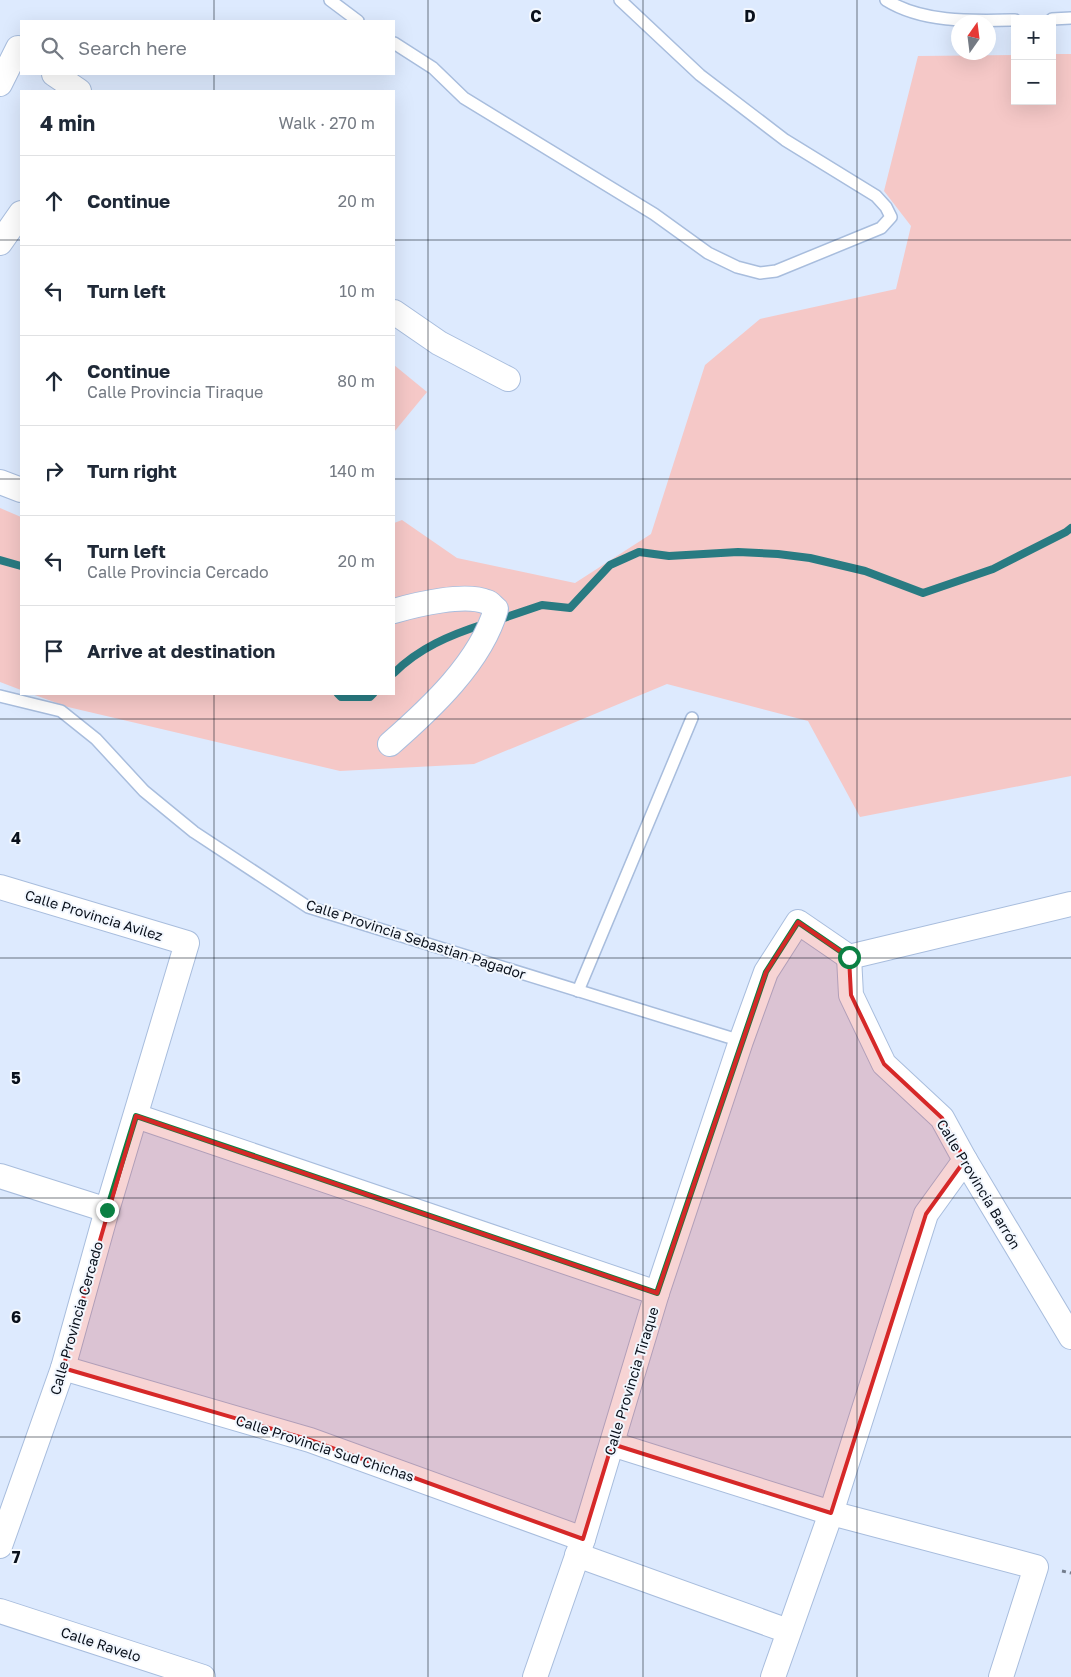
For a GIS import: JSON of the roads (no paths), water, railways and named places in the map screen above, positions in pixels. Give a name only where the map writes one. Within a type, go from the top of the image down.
[{"type":"street","points":[[0,84],[13,45]]},
{"type":"street","points":[[55,75],[77,90]]},
{"type":"street","points":[[0,243],[20,214]]},
{"type":"street","points":[[395,313],[439,343],[508,379]]},
{"type":"street","points":[[0,482],[20,490]]},
{"type":"street","points":[[390,744],[416,721],[460,673],[479,647],[496,610],[490,602],[470,598],[415,605],[395,611]]},
{"type":"street","name":"Calle Provincia Avilez","points":[[0,887],[187,943]]},
{"type":"street","points":[[849,957],[1071,904]]},
{"type":"street","name":"Calle Provincia Tiraque","points":[[535,1677],[580,1547],[657,1293],[766,972],[798,922],[849,957]]},
{"type":"street","name":"Calle Provincia Cercado","points":[[0,1546],[63,1368],[107,1210],[187,943]]},
{"type":"street","name":"Calle Provincia Barrón","points":[[849,957],[851,995],[884,1064],[942,1118],[1071,1337]]},
{"type":"street","points":[[136,1116],[657,1293]]},
{"type":"street","points":[[773,1677],[830,1513],[926,1214],[965,1160]]},
{"type":"street","points":[[0,1176],[107,1210]]},
{"type":"street","name":"Calle Provincia Sud Chichas","points":[[63,1368],[310,1440],[788,1631]]},
{"type":"street","points":[[612,1444],[830,1513],[1036,1567],[1001,1677]]},
{"type":"street","name":"Calle Ravelo","points":[[0,1611],[203,1677]]},
{"type":"lane","points":[[330,0],[357,20]]},
{"type":"lane","points":[[395,44],[433,68],[464,98],[654,214],[708,253],[737,267],[760,273],[776,271],[882,228],[891,217],[886,207],[876,196],[785,140],[700,75],[620,0]]},
{"type":"lane","points":[[886,0],[911,12],[940,18],[982,21],[1011,20]]},
{"type":"lane","points":[[1056,19],[1071,18]]},
{"type":"lane","name":"Calle Provincia Sebastian Pagador","points":[[0,696],[61,711],[96,739],[144,791],[194,832],[308,907],[742,1041]]},
{"type":"lane","points":[[578,991],[692,718]]},
{"type":"waterway","points":[[498,620],[542,605],[570,608],[610,565],[639,552],[669,556],[738,552],[810,558],[865,571],[923,593],[993,569],[1071,528]]},
{"type":"waterway","points":[[0,560],[20,566]]},
{"type":"waterway","points":[[395,672],[424,649],[484,624]]},
{"type":"waterway","points":[[339,695],[341,697],[370,697],[372,695]]}]
